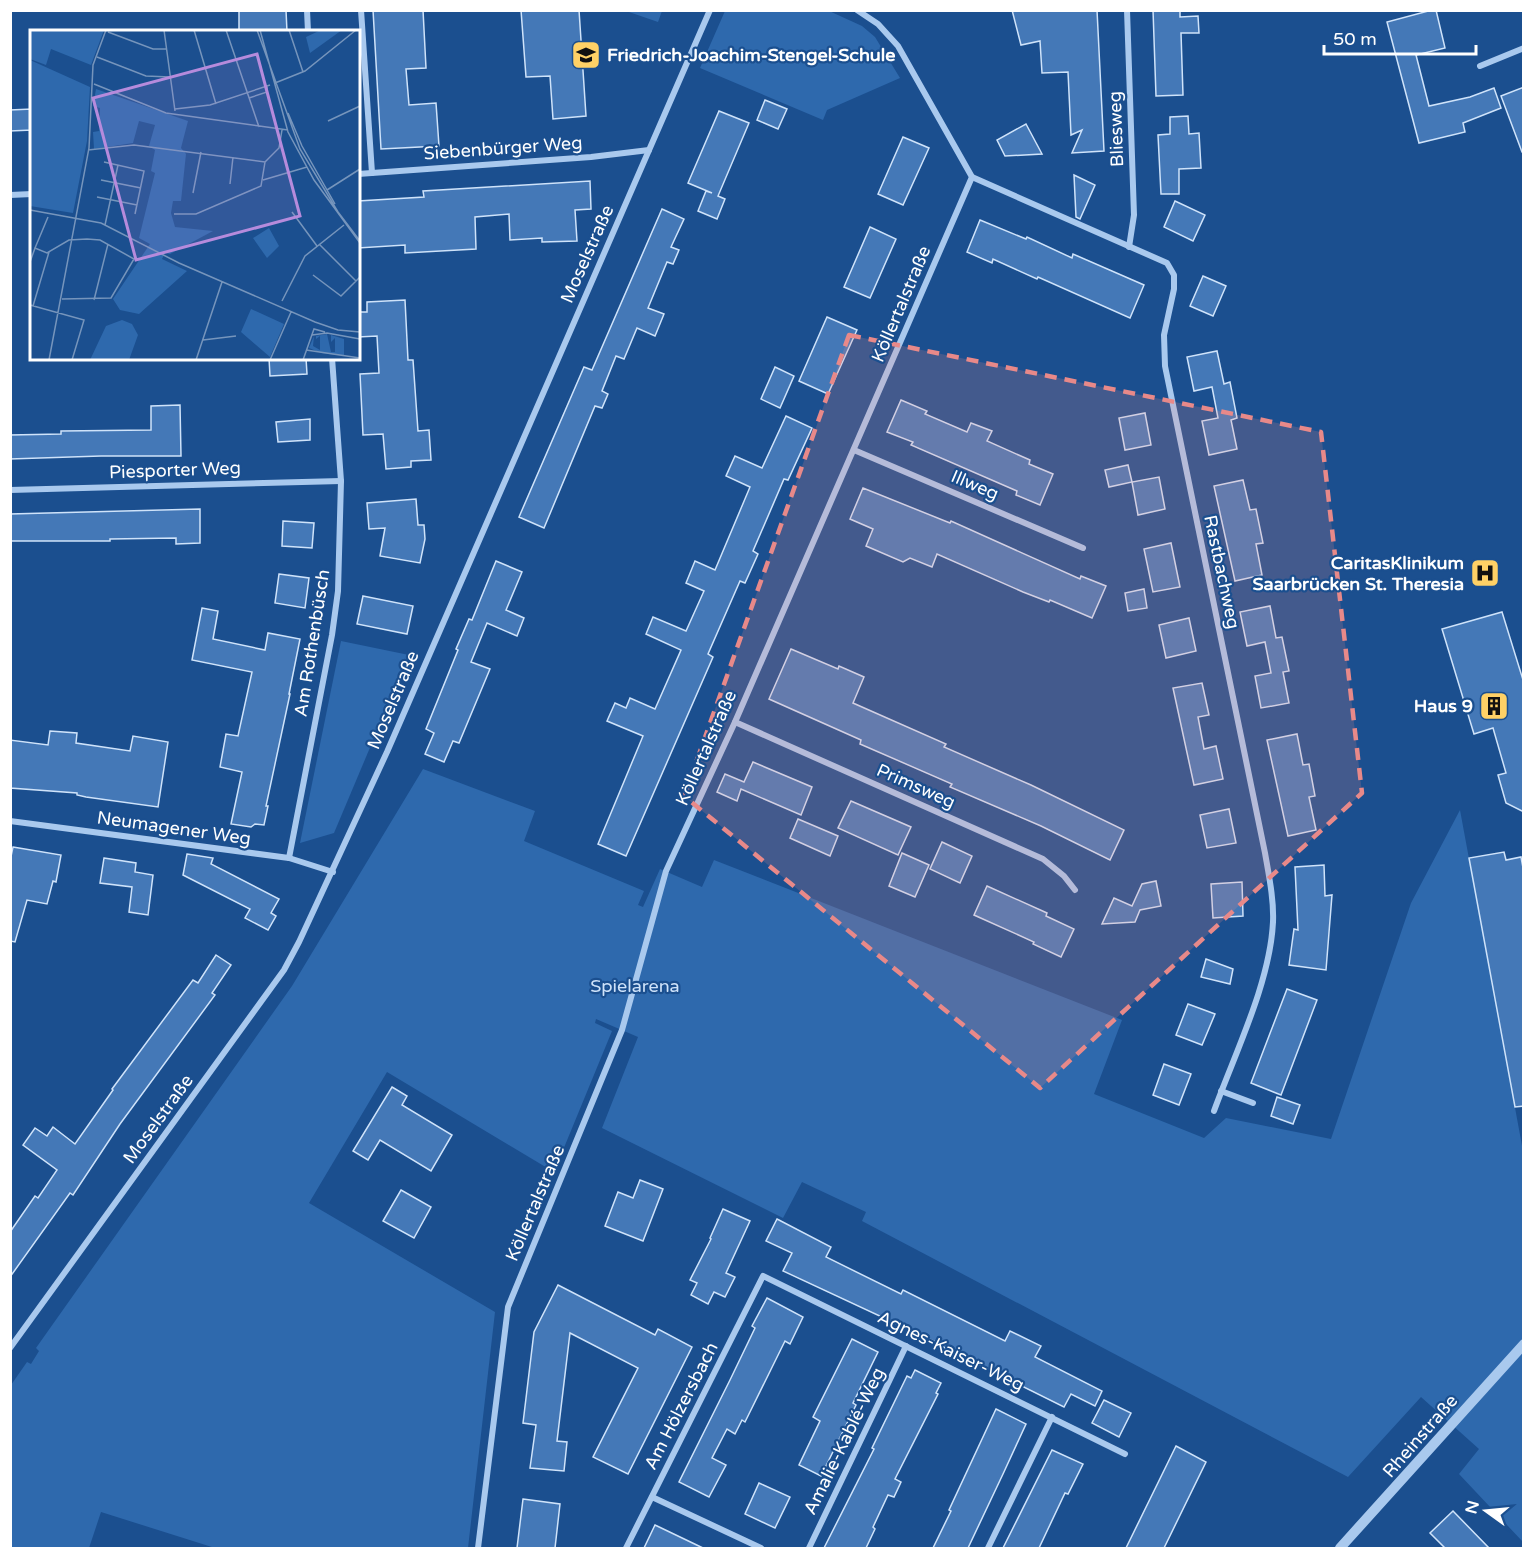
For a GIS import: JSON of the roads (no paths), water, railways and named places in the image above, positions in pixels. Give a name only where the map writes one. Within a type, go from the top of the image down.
[{"type":"street","points":[[307,10],[308,30]]},
{"type":"street","points":[[361,10],[372,173]]},
{"type":"street","name":"Moselstraße","points":[[10,1348],[284,970],[333,872],[387,752],[710,10]]},
{"type":"street","points":[[857,10],[878,24],[898,46],[972,177]]},
{"type":"street","name":"Bliesweg","points":[[1127,10],[1134,215],[1130,247]]},
{"type":"street","points":[[1480,66],[1524,48]]},
{"type":"street","name":"Siebenbürger Weg","points":[[360,174],[591,157],[649,150]]},
{"type":"street","name":"Rastbachweg","points":[[972,177],[1167,263],[1174,275],[1174,289],[1164,335],[1165,366],[1265,853],[1273,920],[1270,950],[1262,982],[1214,1111]]},
{"type":"street","name":"Köllertalstraße","points":[[478,1548],[508,1307],[622,1030],[666,871],[735,722],[972,177]]},
{"type":"street","points":[[10,195],[30,194]]},
{"type":"street","name":"Am Rothenbüsch","points":[[289,858],[332,635],[338,591],[341,481],[332,360]]},
{"type":"street","name":"Illweg","points":[[854,450],[1083,548]]},
{"type":"street","name":"Piesporter Weg","points":[[10,490],[341,481]]},
{"type":"street","name":"Primsweg","points":[[735,722],[1043,859],[1064,876],[1075,890]]},
{"type":"street","name":"Neumagener Weg","points":[[10,821],[289,858],[333,872]]},
{"type":"street","points":[[1221,1091],[1253,1103]]},
{"type":"street","name":"Agnes-Kaiser-Weg","points":[[763,1276],[1125,1455]]},
{"type":"street","name":"Am Hölzersbach","points":[[626,1548],[763,1276]]},
{"type":"street","name":"Rheinstraße","points":[[1340,1548],[1524,1344]]},
{"type":"street","name":"Amalie-Kablé-Weg","points":[[809,1548],[906,1346]]},
{"type":"street","points":[[988,1548],[1052,1417]]},
{"type":"street","points":[[652,1497],[761,1548]]},
{"type":"place","name":"Friedrich-Joachim-Stengel-Schule","points":[[586,55]]},
{"type":"place","name":"CaritasKlinikum Saarbrücken St. Theresia","points":[[1485,573]]},
{"type":"place","name":"Haus 9","points":[[1494,706]]},
{"type":"park label","name":"Spielarena","points":[[635,986]]}]
